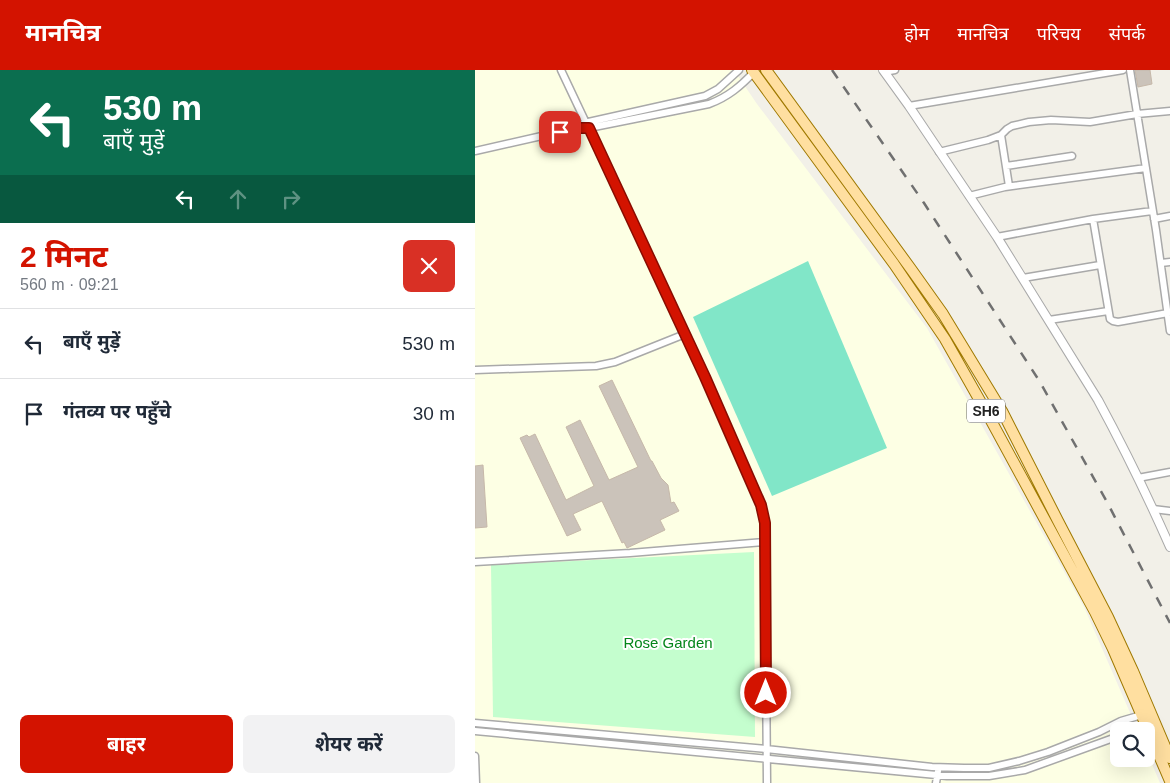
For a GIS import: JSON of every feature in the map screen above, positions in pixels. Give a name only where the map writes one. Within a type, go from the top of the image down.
[{"type":"main road","name":"SH6","points":[[766,70],[943,314],[1002,411],[1108,617],[1146,714],[1147,722]]},
{"type":"main road","name":"SH6","points":[[754,71],[894,264],[945,339],[1095,612],[1146,714]]},
{"type":"main road","name":"SH6","points":[[1155,739],[1170,758]]},
{"type":"main road","name":"SH6","points":[[1155,747],[1170,780]]},
{"type":"street","points":[[561,70],[705,377],[761,505],[765,523],[767,783]]},
{"type":"street","points":[[475,151],[705,96],[718,89],[739,70]]},
{"type":"street","points":[[883,71],[895,70]]},
{"type":"street","points":[[909,106],[1123,70]]},
{"type":"street","points":[[1130,70],[1170,331]]},
{"type":"street","points":[[587,125],[709,104],[720,100],[735,90],[754,71]]},
{"type":"street","points":[[883,71],[909,106],[997,237],[1098,400],[1153,508],[1170,547]]},
{"type":"street","points":[[939,152],[978,143],[1001,135],[1013,126],[1029,122],[1051,120],[1090,122],[1137,114],[1170,111]]},
{"type":"street","points":[[1001,135],[1009,186]]},
{"type":"street","points":[[1006,166],[1072,156]]},
{"type":"street","points":[[969,196],[1009,186],[1146,168]]},
{"type":"street","points":[[997,237],[1152,211]]},
{"type":"street","points":[[1154,219],[1170,216]]},
{"type":"street","points":[[1093,220],[1110,319],[1113,322],[1118,322],[1168,313]]},
{"type":"street","points":[[1161,263],[1170,262]]},
{"type":"street","points":[[1023,278],[1100,265]]},
{"type":"street","points":[[1049,320],[1108,311]]},
{"type":"street","points":[[475,370],[596,366],[615,362],[685,334]]},
{"type":"street","points":[[1138,478],[1170,472]]},
{"type":"street","points":[[1153,508],[1170,511]]},
{"type":"street","points":[[475,562],[630,553],[765,542]]},
{"type":"street","points":[[475,723],[767,749],[938,767],[989,768],[1048,752],[1099,732],[1121,721],[1146,714]]},
{"type":"street","points":[[475,731],[937,775],[989,776],[1025,770],[1110,739]]},
{"type":"street","points":[[475,756],[476,783]]},
{"type":"street","points":[[936,783],[938,767]]},
{"type":"shaded area","points":[[475,70],[734,70],[757,104],[927,328],[1084,607],[1134,722],[1110,722],[1110,767],[1153,767],[1160,783],[475,783]]},
{"type":"green space","points":[[808,261],[887,448],[772,496],[693,317]]},
{"type":"green space","name":"Rose Garden","points":[[754,552],[755,737],[493,717],[491,565]]},
{"type":"building","points":[[1135,70],[1150,70],[1152,84],[1138,87]]},
{"type":"building","points":[[612,380],[651,461],[661,478],[668,485],[671,503],[674,502],[679,511],[660,520],[665,530],[627,548],[624,542],[622,543],[602,501],[573,514],[581,530],[567,536],[520,438],[535,434],[566,500],[594,486],[566,427],[580,420],[609,480],[638,467],[599,386]]},
{"type":"building","points":[[483,465],[487,527],[475,528],[475,466]]},
{"type":"railway","points":[[832,70],[924,203],[1040,382],[1107,502],[1170,623]]},
{"type":"route","points":[[560,132],[577,128],[589,128],[705,377],[761,505],[765,523],[766,693]]}]
